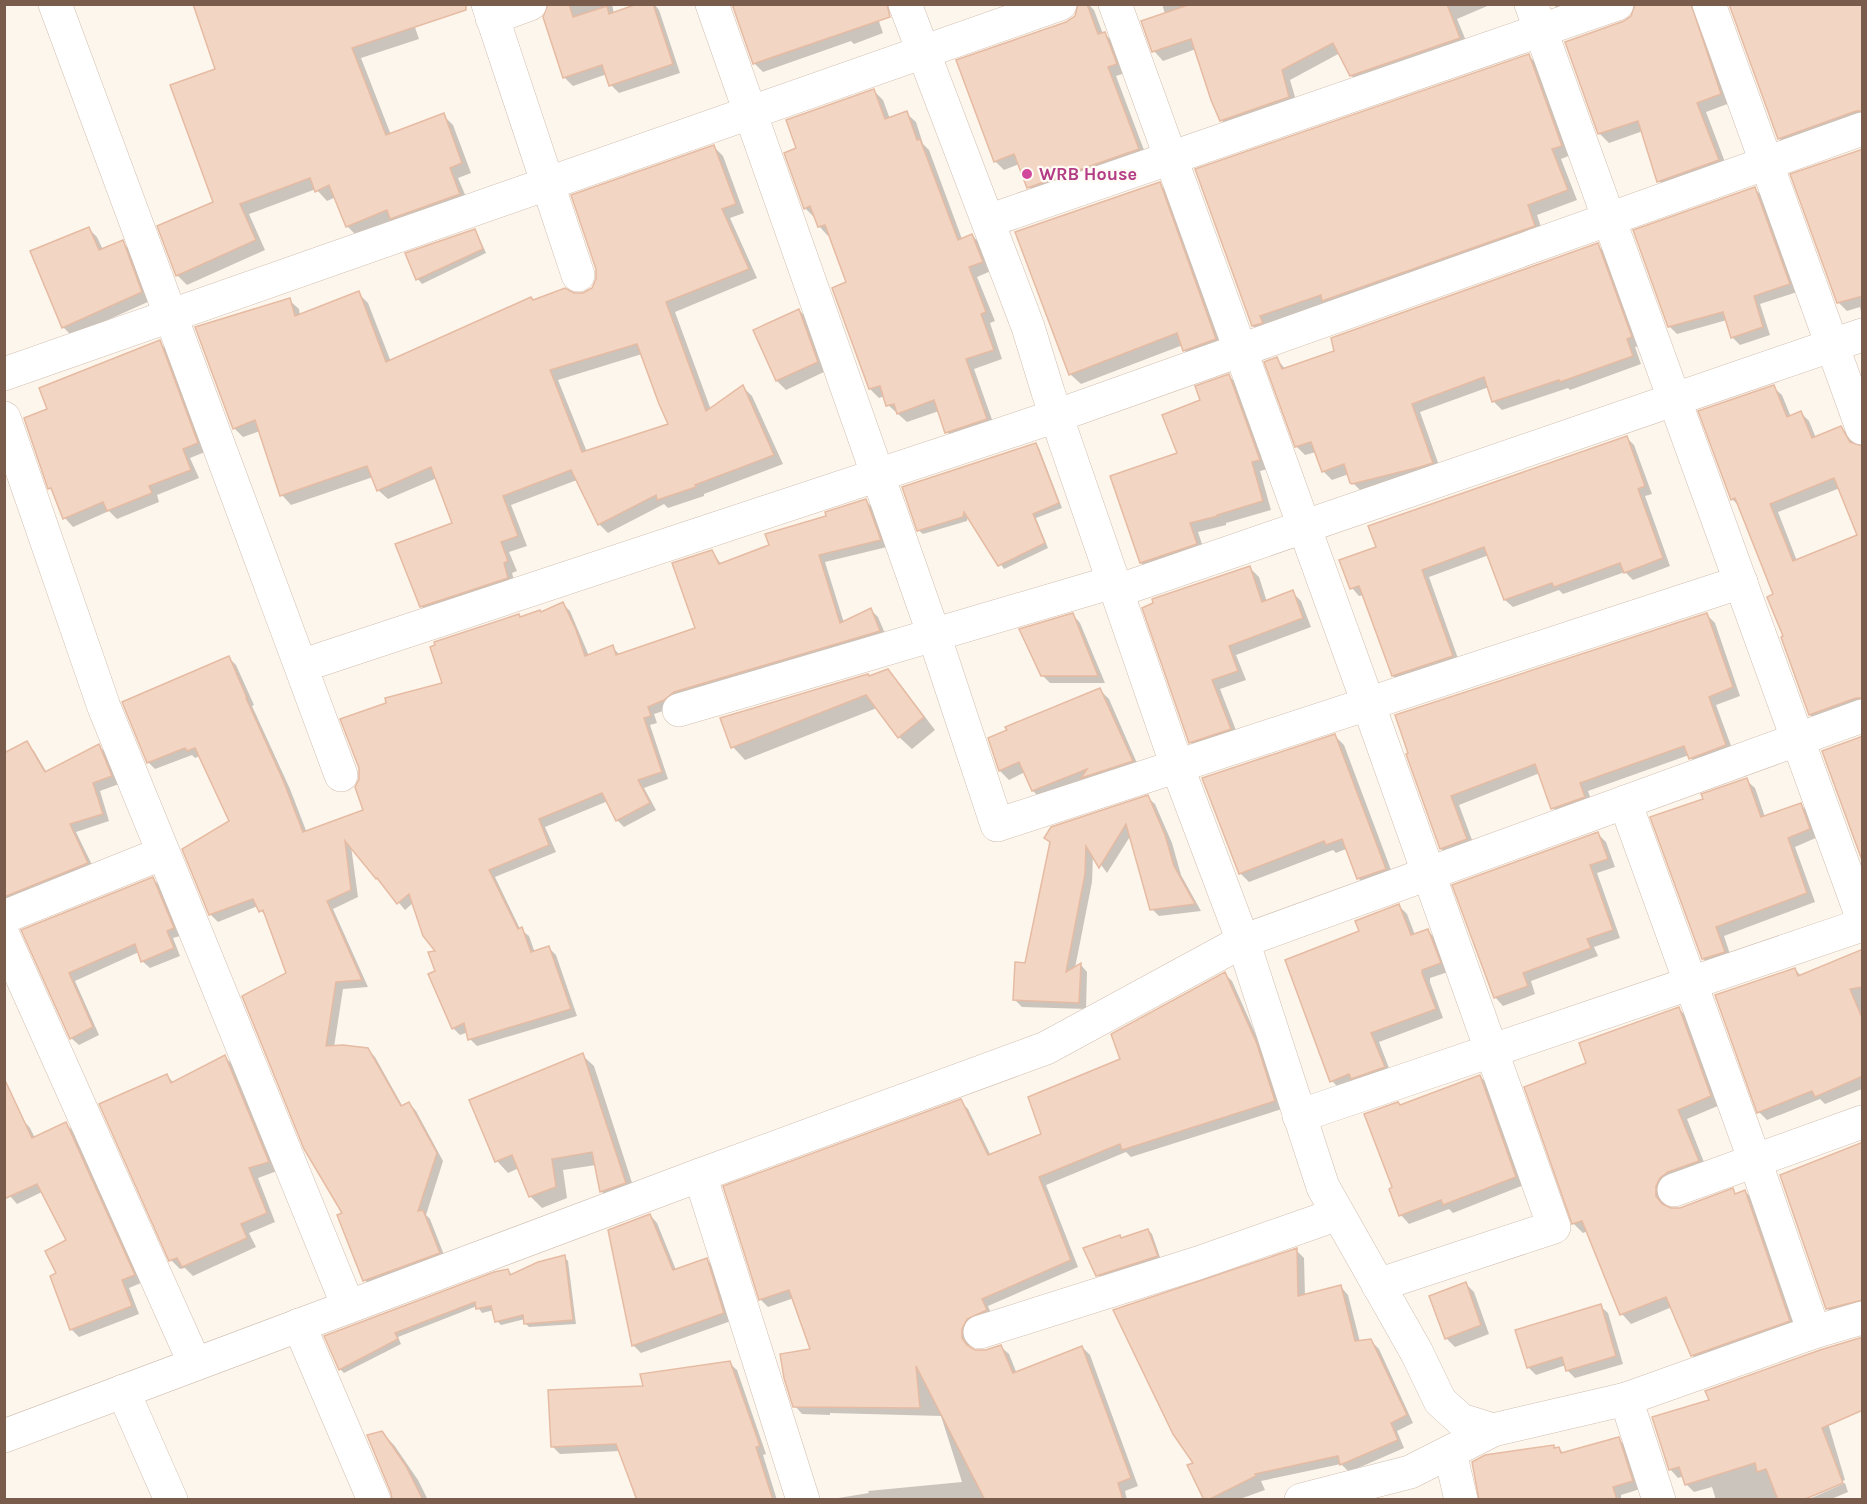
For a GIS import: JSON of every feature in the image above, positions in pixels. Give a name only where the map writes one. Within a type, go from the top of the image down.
[{"type":"street","points":[[55,4],[341,775]]},
{"type":"street","points":[[530,4],[490,11],[578,275]]},
{"type":"street","points":[[712,4],[934,635],[997,825],[1741,582]]},
{"type":"street","points":[[905,4],[1028,327],[1056,416],[1177,766],[1243,941],[1323,1187],[1417,1353],[1440,1401],[1461,1420],[1493,1430]]},
{"type":"street","points":[[4,374],[1060,4]]},
{"type":"street","points":[[1115,4],[1368,703],[1554,1227],[1378,1285]]},
{"type":"street","points":[[988,221],[1171,158],[1535,18],[1617,4]]},
{"type":"street","points":[[1708,4],[1766,163],[1848,341],[1863,428]]},
{"type":"street","points":[[1535,18],[1863,917]]},
{"type":"street","points":[[301,666],[1056,416],[1863,129]]},
{"type":"street","points":[[679,710],[934,635],[1115,586],[1304,527],[1848,341]]},
{"type":"street","points":[[4,418],[104,707],[348,1306]]},
{"type":"street","points":[[4,1436],[1046,1048],[1243,941],[1863,716]]},
{"type":"street","points":[[1625,802],[1755,1161],[1814,1332]]},
{"type":"street","points":[[4,917],[163,853]]},
{"type":"street","points":[[1299,1116],[1863,925]]},
{"type":"street","points":[[4,937],[195,1364]]},
{"type":"street","points":[[1674,1190],[1863,1122]]},
{"type":"street","points":[[700,1175],[803,1500]]},
{"type":"street","points":[[980,1332],[1198,1263],[1338,1214]]},
{"type":"street","points":[[1301,1500],[1410,1472],[1493,1430],[1626,1399],[1814,1332],[1863,1318]]},
{"type":"street","points":[[299,1325],[375,1500]]},
{"type":"street","points":[[123,1391],[171,1500]]},
{"type":"street","points":[[1626,1399],[1659,1500]]},
{"type":"street","points":[[1450,1452],[1461,1500]]},
{"type":"building","points":[[193,4],[466,4],[466,10],[352,48],[386,135],[444,113],[462,163],[450,168],[460,194],[390,219],[387,210],[346,227],[329,185],[315,192],[310,178],[240,204],[256,240],[176,276],[157,226],[213,202],[170,85],[215,69]]},
{"type":"building","points":[[548,4],[569,4],[573,17],[607,6],[609,14],[637,4],[653,4],[673,64],[609,86],[602,65],[563,78],[543,17]]},
{"type":"building","points":[[732,4],[887,4],[890,17],[753,64]]},
{"type":"building","points":[[1078,4],[1087,4],[1098,34],[1105,32],[1117,64],[1108,67],[1139,149],[1027,188],[1014,154],[994,162],[956,60],[1066,22],[1075,16]]},
{"type":"building","points":[[1191,4],[1447,4],[1460,38],[1350,76],[1333,43],[1282,70],[1289,97],[1220,121],[1191,39],[1152,52],[1141,21]]},
{"type":"building","points":[[1635,4],[1691,4],[1721,94],[1697,103],[1719,160],[1657,182],[1638,121],[1598,134],[1565,42],[1624,21],[1631,16]]},
{"type":"building","points":[[1729,4],[1863,4],[1863,111],[1856,111],[1778,139]]},
{"type":"building","points":[[1529,54],[1562,146],[1552,149],[1568,190],[1528,205],[1535,226],[1322,301],[1321,295],[1260,316],[1263,323],[1252,326],[1195,169]]},
{"type":"building","points":[[874,89],[885,119],[907,111],[958,240],[972,234],[983,262],[969,267],[986,312],[981,314],[994,350],[966,359],[987,419],[945,433],[934,400],[897,414],[894,404],[886,406],[880,386],[869,389],[832,288],[846,282],[825,225],[818,227],[810,206],[804,209],[784,153],[796,148],[786,120]]},
{"type":"building","points":[[714,145],[736,204],[722,209],[749,269],[666,302],[706,411],[743,385],[774,455],[695,485],[696,487],[657,500],[656,495],[598,525],[571,470],[503,496],[518,536],[501,542],[508,561],[504,563],[508,578],[420,607],[395,544],[452,523],[431,467],[377,491],[367,466],[280,496],[255,420],[233,429],[195,327],[290,298],[295,316],[359,291],[386,362],[531,297],[533,300],[565,288],[574,293],[583,293],[592,288],[596,279],[596,269],[571,195]],"holes":[[[637,344],[668,424],[582,452],[550,370]]]},
{"type":"building","points":[[1863,149],[1863,296],[1837,303],[1790,174]]},
{"type":"building","points":[[1160,182],[1216,339],[1183,351],[1177,333],[1069,375],[1015,232]]},
{"type":"building","points":[[1755,187],[1790,284],[1754,296],[1763,327],[1731,338],[1723,312],[1668,327],[1633,230]]},
{"type":"building","points":[[89,227],[99,250],[123,240],[142,292],[62,328],[30,251]]},
{"type":"building","points":[[475,229],[483,249],[416,280],[405,253]]},
{"type":"building","points":[[1598,243],[1632,337],[1627,339],[1633,356],[1560,382],[1559,380],[1492,402],[1484,377],[1412,404],[1433,463],[1420,467],[1352,484],[1344,464],[1322,472],[1311,442],[1295,447],[1264,362],[1277,357],[1282,369],[1334,351],[1331,338]]},
{"type":"building","points":[[799,309],[818,362],[776,381],[753,330]]},
{"type":"building","points":[[160,340],[198,443],[183,449],[191,470],[149,486],[152,493],[107,511],[103,502],[63,519],[51,488],[48,489],[24,418],[47,409],[39,388]]},
{"type":"building","points":[[1229,374],[1260,460],[1252,462],[1263,501],[1190,523],[1197,544],[1140,563],[1110,476],[1177,453],[1162,415],[1200,400],[1195,386]]},
{"type":"building","points":[[1774,385],[1787,417],[1801,411],[1812,438],[1841,426],[1850,442],[1863,446],[1863,698],[1856,698],[1809,715],[1781,637],[1783,636],[1767,597],[1773,594],[1735,498],[1731,500],[1698,411]],"holes":[[[1834,478],[1857,535],[1793,561],[1770,504]]]},
{"type":"building","points":[[1627,436],[1645,486],[1638,489],[1663,558],[1624,573],[1620,563],[1554,587],[1552,583],[1504,600],[1484,547],[1422,570],[1453,656],[1392,676],[1359,586],[1350,589],[1339,560],[1376,547],[1368,526]]},
{"type":"building","points":[[1036,443],[1059,503],[1033,514],[1045,543],[998,566],[964,512],[963,517],[917,531],[902,487]]},
{"type":"building","points":[[866,499],[881,540],[819,555],[840,623],[871,608],[880,631],[674,692],[664,700],[648,707],[651,716],[644,718],[662,772],[638,780],[650,803],[616,821],[602,793],[539,819],[549,845],[489,870],[518,929],[522,927],[531,952],[549,946],[571,1009],[468,1040],[464,1023],[452,1029],[428,974],[435,971],[428,952],[435,951],[423,936],[409,894],[397,904],[345,841],[351,890],[327,901],[362,980],[336,982],[326,1046],[343,1045],[368,1048],[401,1106],[409,1102],[437,1153],[418,1211],[423,1210],[440,1253],[363,1281],[337,1215],[342,1213],[304,1149],[242,996],[286,973],[263,910],[259,912],[253,899],[209,915],[182,849],[229,821],[195,748],[187,751],[185,748],[147,763],[122,702],[229,656],[303,832],[363,810],[355,787],[359,779],[359,768],[340,719],[386,703],[385,698],[442,683],[430,647],[435,645],[434,642],[519,614],[520,617],[540,610],[541,612],[563,602],[585,656],[613,645],[616,655],[695,628],[672,563],[712,550],[719,564],[769,545],[765,534],[826,516],[825,512]]},
{"type":"building","points":[[1250,566],[1262,602],[1293,590],[1303,618],[1229,646],[1238,671],[1212,680],[1231,729],[1189,743],[1142,608],[1153,603],[1152,599]]},
{"type":"building","points":[[1073,613],[1098,676],[1041,676],[1019,629]]},
{"type":"building","points":[[1707,613],[1733,687],[1709,697],[1726,745],[1689,759],[1684,746],[1580,783],[1585,797],[1551,809],[1535,764],[1451,796],[1467,839],[1440,849],[1406,754],[1408,753],[1395,715]]},
{"type":"building","points":[[888,669],[924,717],[898,738],[866,695],[731,748],[720,718]]},
{"type":"building","points":[[1100,688],[1133,761],[1081,778],[1087,769],[1032,791],[1019,762],[999,771],[988,738],[1007,730],[1005,727]]},
{"type":"building","points":[[1335,734],[1386,869],[1357,879],[1342,839],[1326,845],[1324,841],[1239,874],[1202,778]]},
{"type":"building","points":[[1863,736],[1863,863],[1822,751]]},
{"type":"building","points":[[27,741],[45,772],[99,744],[112,776],[93,783],[103,814],[70,824],[88,863],[4,897],[4,753]]},
{"type":"building","points":[[1747,778],[1761,817],[1801,803],[1810,829],[1788,838],[1807,893],[1716,927],[1725,952],[1702,959],[1650,817],[1703,799],[1701,794]]},
{"type":"building","points":[[1148,795],[1165,835],[1174,866],[1195,904],[1150,910],[1126,824],[1099,868],[1086,846],[1085,874],[1066,972],[1081,963],[1079,1003],[1013,1000],[1015,962],[1025,963],[1050,842],[1044,838],[1051,827]]},
{"type":"building","points":[[1598,832],[1608,859],[1590,865],[1613,930],[1587,939],[1591,948],[1523,973],[1528,986],[1494,998],[1452,885]]},
{"type":"building","points":[[153,877],[174,928],[167,931],[174,948],[141,962],[135,944],[69,973],[93,1027],[70,1039],[21,930]]},
{"type":"building","points":[[1399,904],[1411,935],[1428,929],[1441,963],[1422,970],[1436,1009],[1371,1033],[1385,1067],[1351,1079],[1349,1074],[1330,1082],[1285,960],[1359,931],[1355,921]]},
{"type":"building","points":[[1863,949],[1863,987],[1850,989],[1863,1020],[1863,1076],[1815,1097],[1812,1091],[1757,1113],[1715,995],[1795,968],[1798,976]]},
{"type":"building","points":[[1225,972],[1257,1044],[1275,1101],[1122,1150],[1120,1144],[1039,1177],[1071,1260],[982,1299],[987,1310],[967,1319],[962,1329],[962,1338],[975,1350],[986,1350],[1001,1345],[1013,1373],[1082,1346],[1131,1478],[1118,1483],[1123,1500],[985,1500],[916,1366],[920,1408],[793,1407],[784,1378],[780,1354],[810,1349],[789,1290],[759,1300],[723,1186],[961,1099],[988,1155],[1041,1134],[1028,1097],[1120,1059],[1111,1034]]},
{"type":"building","points":[[1679,1007],[1711,1096],[1678,1110],[1699,1161],[1668,1172],[1660,1178],[1656,1186],[1656,1196],[1662,1204],[1671,1208],[1680,1208],[1733,1188],[1735,1194],[1745,1190],[1790,1321],[1691,1356],[1666,1297],[1620,1315],[1582,1221],[1572,1224],[1524,1087],[1586,1063],[1579,1043]]},
{"type":"building","points":[[583,1053],[626,1183],[600,1192],[592,1152],[552,1159],[556,1187],[529,1197],[512,1155],[495,1162],[469,1100]]},
{"type":"building","points":[[225,1055],[269,1162],[249,1168],[267,1213],[241,1224],[247,1238],[182,1267],[177,1258],[169,1261],[99,1104],[167,1074],[171,1083]]},
{"type":"building","points":[[1480,1075],[1516,1177],[1443,1205],[1441,1200],[1399,1216],[1389,1189],[1392,1187],[1364,1114],[1398,1102],[1400,1105]]},
{"type":"building","points":[[4,1078],[32,1138],[66,1122],[135,1275],[122,1280],[132,1306],[70,1330],[50,1276],[56,1273],[45,1251],[66,1240],[37,1184],[4,1199]]},
{"type":"building","points":[[1863,1142],[1863,1300],[1826,1309],[1780,1175]]},
{"type":"building","points":[[650,1214],[673,1270],[707,1258],[724,1313],[632,1346],[608,1230]]},
{"type":"building","points":[[1148,1229],[1158,1256],[1096,1276],[1083,1248],[1120,1235],[1121,1238]]},
{"type":"building","points":[[1297,1248],[1298,1296],[1341,1285],[1355,1341],[1371,1339],[1407,1415],[1391,1423],[1398,1440],[1340,1465],[1338,1456],[1255,1474],[1256,1476],[1204,1500],[1187,1465],[1193,1463],[1173,1434],[1113,1310]]},
{"type":"building","points":[[565,1255],[573,1320],[524,1324],[523,1315],[495,1322],[491,1306],[476,1309],[475,1302],[395,1333],[398,1339],[339,1370],[324,1336],[494,1272],[508,1269],[510,1275],[538,1262]]},
{"type":"building","points":[[1466,1282],[1481,1325],[1445,1339],[1429,1296]]},
{"type":"building","points":[[1601,1304],[1616,1356],[1566,1371],[1562,1357],[1527,1368],[1515,1330]]},
{"type":"building","points":[[1863,1337],[1863,1410],[1822,1428],[1843,1483],[1803,1500],[1778,1500],[1766,1469],[1757,1472],[1755,1463],[1685,1485],[1679,1467],[1669,1470],[1652,1417],[1709,1400],[1705,1391]]},
{"type":"building","points":[[730,1361],[760,1446],[756,1447],[773,1500],[637,1500],[616,1444],[551,1447],[548,1390],[643,1386],[640,1374]]},
{"type":"building","points":[[382,1431],[406,1466],[423,1500],[392,1500],[367,1435]]},
{"type":"building","points":[[1619,1437],[1633,1481],[1613,1487],[1617,1500],[1479,1500],[1472,1462],[1485,1455],[1554,1445],[1554,1448],[1559,1447],[1561,1453]]},
{"type":"place","name":"WRB House","points":[[1027,174]]}]
